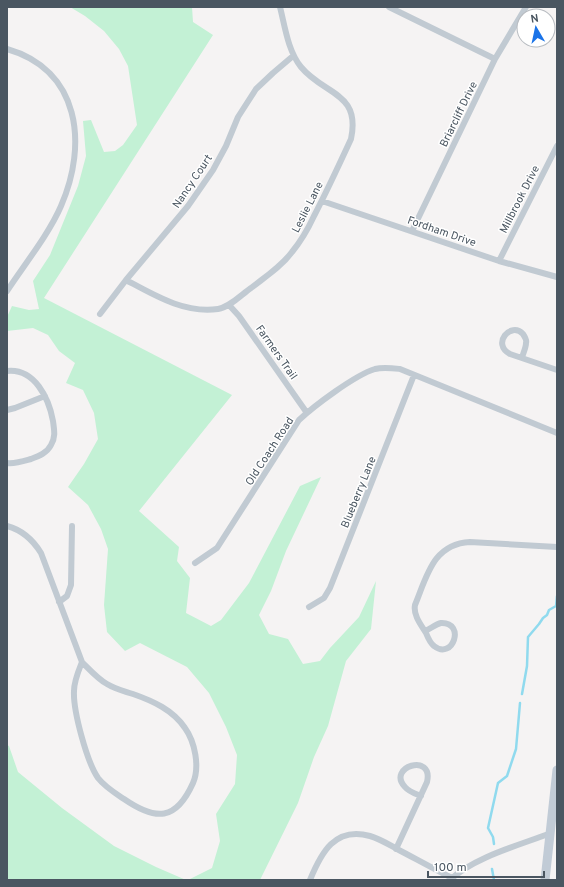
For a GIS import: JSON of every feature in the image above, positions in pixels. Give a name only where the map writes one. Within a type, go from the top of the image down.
[{"type":"main road","points":[[545,880],[557,770]]},
{"type":"street","name":"Leslie Lane","points":[[126,280],[170,302],[207,310],[219,309],[229,305],[280,265],[301,241],[322,201],[351,139],[353,128],[350,109],[344,100],[306,72],[294,56],[288,41],[280,7]]},
{"type":"street","points":[[389,7],[495,58]]},
{"type":"street","name":"Briarcliff Drive","points":[[412,231],[495,58],[526,7]]},
{"type":"street","points":[[7,49],[29,57],[58,82],[70,104],[75,122],[73,165],[61,206],[50,226],[7,291]]},
{"type":"street","name":"Nancy Court","points":[[100,314],[126,280],[188,206],[213,170],[226,146],[238,117],[256,89],[294,56]]},
{"type":"street","name":"Millbrook Drive","points":[[499,260],[557,146]]},
{"type":"street","name":"Fordham Drive","points":[[322,201],[499,260],[557,277]]},
{"type":"street","name":"Farmers Trail","points":[[229,305],[240,316],[307,413]]},
{"type":"street","points":[[522,358],[526,343],[525,337],[516,330],[508,332],[502,340],[503,347],[508,353],[522,358],[557,370]]},
{"type":"street","name":"Old Coach Road","points":[[195,563],[217,548],[300,420],[307,413],[352,381],[374,370],[391,368],[400,369],[557,433]]},
{"type":"street","points":[[7,371],[15,371],[28,376],[40,387],[52,415],[54,430],[51,446],[44,454],[18,463],[7,463]]},
{"type":"street","name":"Blueberry Lane","points":[[309,607],[324,598],[330,588],[414,375]]},
{"type":"street","points":[[7,410],[45,396]]},
{"type":"street","points":[[7,526],[22,532],[36,546],[45,562],[82,662],[93,674],[108,685],[165,708],[179,719],[185,728],[193,745],[196,772],[188,793],[181,804],[175,809],[159,814],[142,810],[111,790],[98,778],[85,745],[74,701],[75,682],[82,662]]},
{"type":"street","points":[[59,602],[67,596],[71,585],[72,526]]},
{"type":"street","points":[[425,631],[437,624],[446,624],[451,626],[454,631],[455,640],[452,645],[447,648],[439,649],[433,644],[425,631],[416,616],[414,610],[432,565],[438,556],[447,548],[458,543],[470,542],[557,547]]},
{"type":"street","points":[[396,849],[421,796],[427,782],[428,774],[421,766],[410,765],[402,772],[402,783],[407,789],[421,796]]},
{"type":"street","points":[[310,880],[324,852],[340,838],[350,834],[361,834],[378,839],[451,879],[464,869],[485,859],[551,833]]},
{"type":"green space","points":[[70,7],[192,7],[193,22],[213,35],[44,298],[232,395],[139,511],[179,547],[177,561],[190,578],[186,613],[211,626],[221,620],[249,583],[300,486],[321,477],[286,551],[271,591],[259,615],[269,634],[288,639],[303,664],[320,661],[359,617],[376,581],[371,629],[346,661],[328,726],[314,757],[298,803],[260,880],[188,880],[212,868],[220,841],[216,814],[235,784],[237,755],[226,727],[209,693],[187,667],[140,643],[125,651],[107,632],[104,605],[108,549],[101,529],[88,505],[68,487],[84,464],[98,439],[94,413],[83,390],[66,383],[75,363],[59,351],[48,335],[33,328],[7,331],[7,317],[12,306],[29,310],[39,309],[33,281],[50,255],[78,186],[86,156],[83,121],[91,120],[104,152],[115,151],[123,145],[137,125],[128,66],[119,49],[104,31],[85,16]]},
{"type":"green space","points":[[7,745],[9,746],[18,772],[62,808],[114,846],[186,880],[7,880]]},
{"type":"waterway","points":[[522,694],[527,666],[528,637],[547,615],[549,610],[556,606],[557,596]]},
{"type":"waterway","points":[[494,844],[493,837],[488,828],[498,783],[507,776],[516,749],[520,703]]},
{"type":"waterway","points":[[492,869],[494,880]]}]
